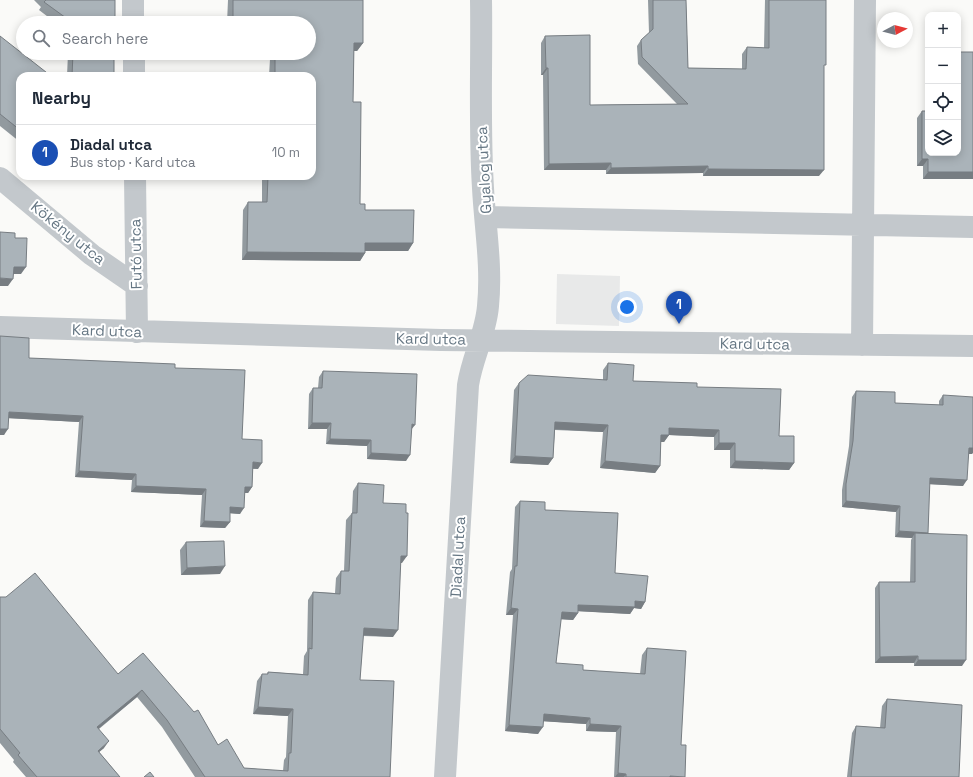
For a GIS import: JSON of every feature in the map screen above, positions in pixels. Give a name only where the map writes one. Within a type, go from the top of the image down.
[{"type":"street","points":[[133,0],[134,16]]},
{"type":"street","name":"Gyalog utca","points":[[480,340],[488,306],[489,241],[482,152],[482,0]]},
{"type":"street","points":[[862,345],[865,0]]},
{"type":"street","points":[[134,60],[134,72]]},
{"type":"street","name":"Kökény utca","points":[[0,178],[92,254],[137,286]]},
{"type":"street","name":"Futó utca","points":[[135,180],[137,332]]},
{"type":"street","points":[[486,217],[973,227]]},
{"type":"street","name":"Kard utca","points":[[0,328],[480,340],[973,346]]},
{"type":"street","name":"Diadal utca","points":[[445,777],[468,385],[473,361],[480,340]]},
{"type":"shaded area","points":[[557,274],[620,276],[619,326],[556,324]]},
{"type":"building","points":[[46,0],[115,0],[115,16],[63,16],[44,2]]},
{"type":"building","points":[[233,0],[363,0],[363,43],[354,43],[353,102],[361,102],[360,204],[365,204],[365,210],[414,210],[413,243],[365,243],[365,253],[247,252],[248,202],[267,202],[268,180],[316,180],[316,72],[275,72],[275,60],[316,60],[316,16],[233,16]]},
{"type":"building","points":[[653,0],[686,0],[688,68],[746,69],[747,47],[769,48],[769,0],[826,0],[826,65],[824,65],[824,170],[708,169],[708,166],[611,168],[611,163],[549,164],[548,68],[546,68],[545,36],[590,35],[590,105],[688,104],[642,57],[641,40],[653,29]]},
{"type":"building","points":[[0,36],[16,49],[16,60],[31,60],[46,72],[16,72],[16,127],[0,114]]},
{"type":"building","points":[[961,52],[973,52],[973,172],[928,172],[928,159],[922,159],[922,111],[925,111],[925,156],[961,156]]},
{"type":"building","points":[[73,60],[114,60],[114,72],[72,72]]},
{"type":"building","points":[[0,232],[15,233],[15,238],[27,238],[26,267],[14,267],[13,279],[0,278]]},
{"type":"building","points":[[0,336],[29,338],[29,358],[175,364],[175,368],[245,370],[242,439],[262,440],[262,463],[253,462],[252,487],[245,487],[244,508],[230,507],[230,522],[204,521],[206,489],[136,486],[136,474],[79,471],[83,416],[9,412],[8,429],[0,429]]},
{"type":"building","points":[[608,363],[634,365],[633,381],[697,383],[697,387],[781,389],[779,436],[794,436],[794,463],[735,461],[735,443],[719,443],[719,430],[669,428],[669,435],[661,435],[660,466],[605,461],[608,425],[555,422],[553,458],[515,456],[519,383],[528,375],[607,380]]},
{"type":"building","points":[[323,371],[417,374],[415,425],[412,424],[410,455],[371,453],[371,440],[330,439],[331,423],[312,423],[313,388],[322,388]]},
{"type":"building","points":[[856,391],[895,392],[895,403],[943,405],[943,395],[973,397],[973,448],[969,448],[967,480],[930,478],[928,533],[899,531],[900,506],[846,501],[846,484],[853,441]]},
{"type":"building","points":[[358,483],[384,485],[383,503],[406,504],[406,513],[408,513],[407,556],[401,556],[398,630],[364,628],[360,680],[394,681],[390,777],[205,777],[167,720],[142,690],[97,727],[109,741],[98,751],[120,777],[37,777],[18,755],[20,753],[0,729],[0,597],[6,597],[35,573],[118,674],[143,653],[194,712],[198,710],[218,745],[227,739],[244,768],[288,771],[289,753],[291,753],[293,709],[258,707],[262,674],[268,674],[268,672],[308,675],[309,648],[312,649],[313,592],[340,594],[341,571],[349,571],[352,513],[357,513]]},
{"type":"building","points":[[520,501],[545,502],[545,510],[618,513],[615,573],[648,576],[645,602],[635,601],[635,607],[578,605],[578,613],[562,612],[556,663],[583,665],[583,670],[645,674],[647,648],[686,651],[681,745],[686,745],[685,777],[626,777],[626,774],[618,773],[621,726],[590,724],[590,718],[544,714],[543,727],[509,725],[518,609],[511,608],[515,566],[517,566]]},
{"type":"building","points":[[915,533],[967,535],[966,660],[918,660],[918,656],[880,657],[879,582],[915,582]]},
{"type":"building","points":[[224,541],[225,566],[187,568],[186,542]]},
{"type":"building","points":[[887,699],[962,705],[959,777],[851,777],[856,726],[885,728]]},
{"type":"building","points":[[150,772],[154,777],[144,777]]},
{"type":"place","name":"Diadal utca","points":[[679,324]]}]
